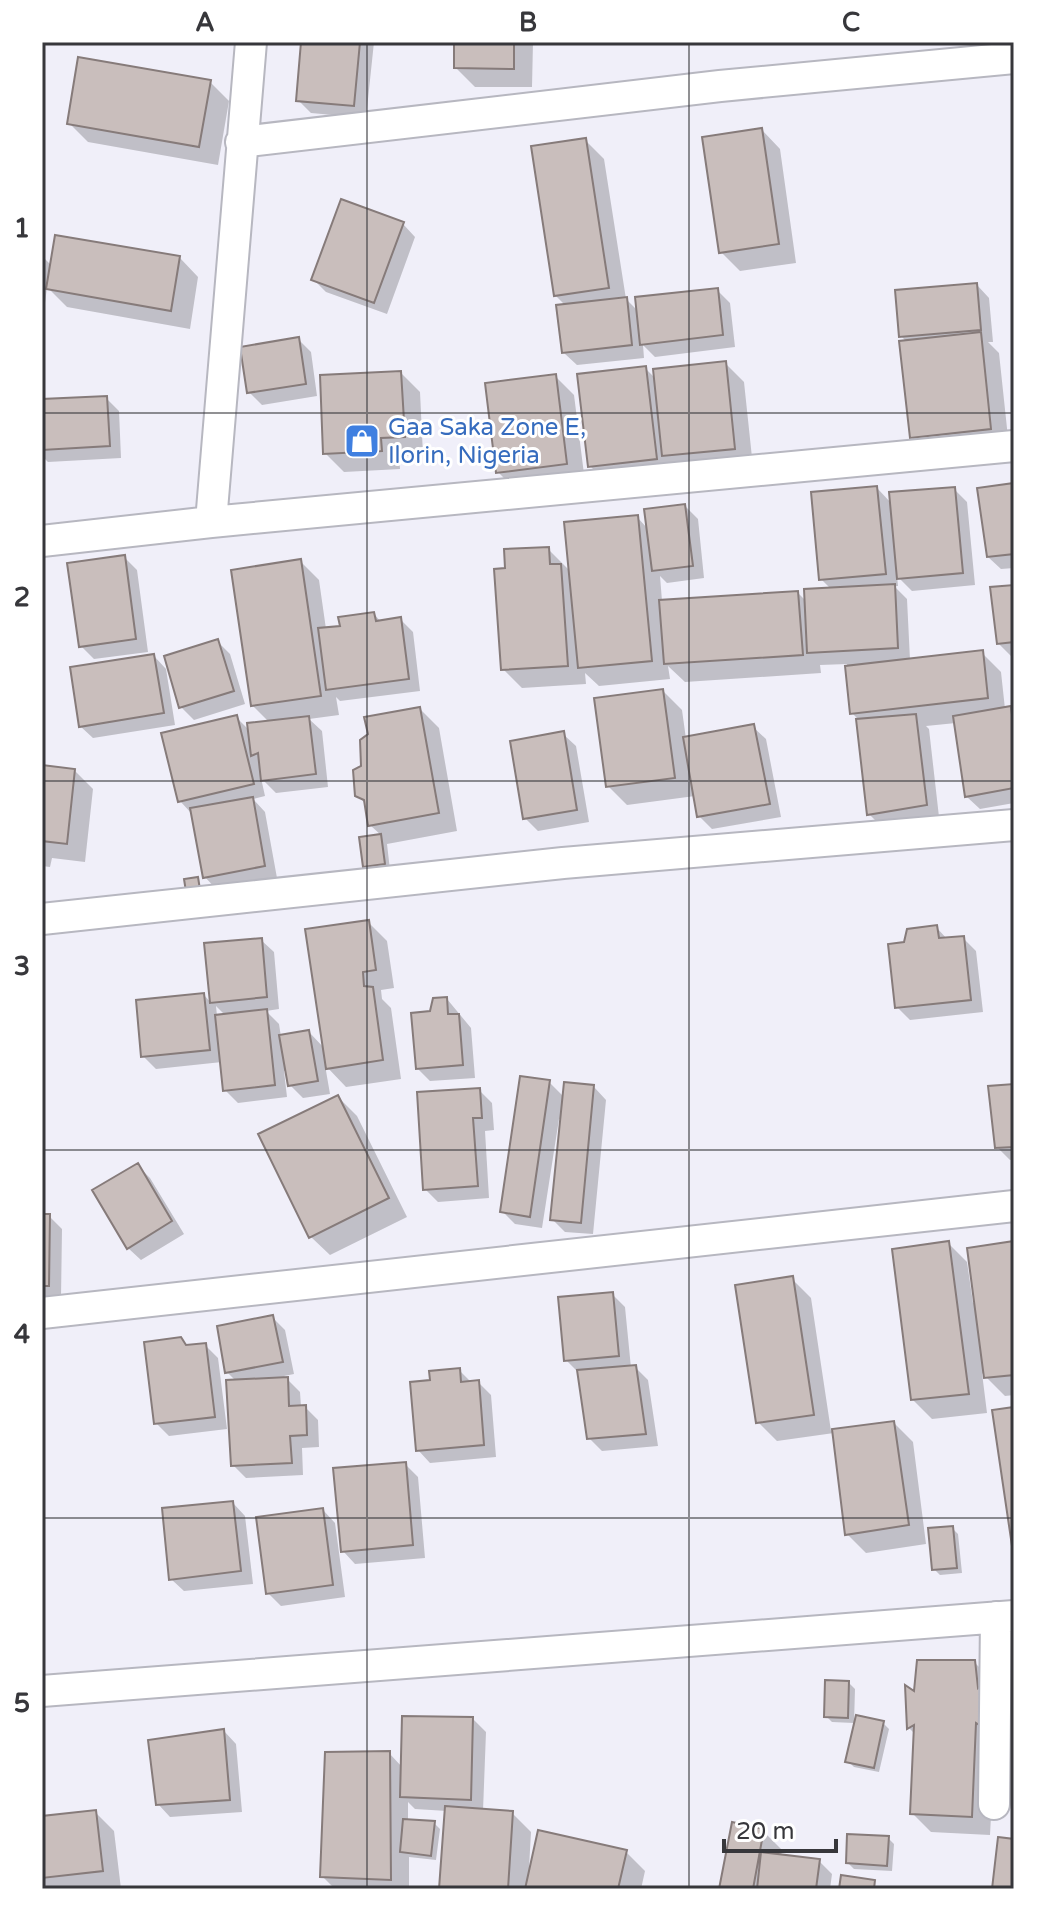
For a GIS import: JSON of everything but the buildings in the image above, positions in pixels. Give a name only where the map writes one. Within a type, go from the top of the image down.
[{"type":"street","points":[[211,522],[251,42]]},
{"type":"street","points":[[241,142],[720,86],[1014,58]]},
{"type":"street","points":[[42,541],[211,522],[1014,446]]},
{"type":"street","points":[[42,919],[563,863],[1014,825]]},
{"type":"street","points":[[42,1313],[1014,1206]]},
{"type":"street","points":[[42,1691],[1005,1616],[994,1804]]},
{"type":"place","name":"Gaa Saka Zone E, Ilorin, Nigeria","points":[[362,441]]}]
